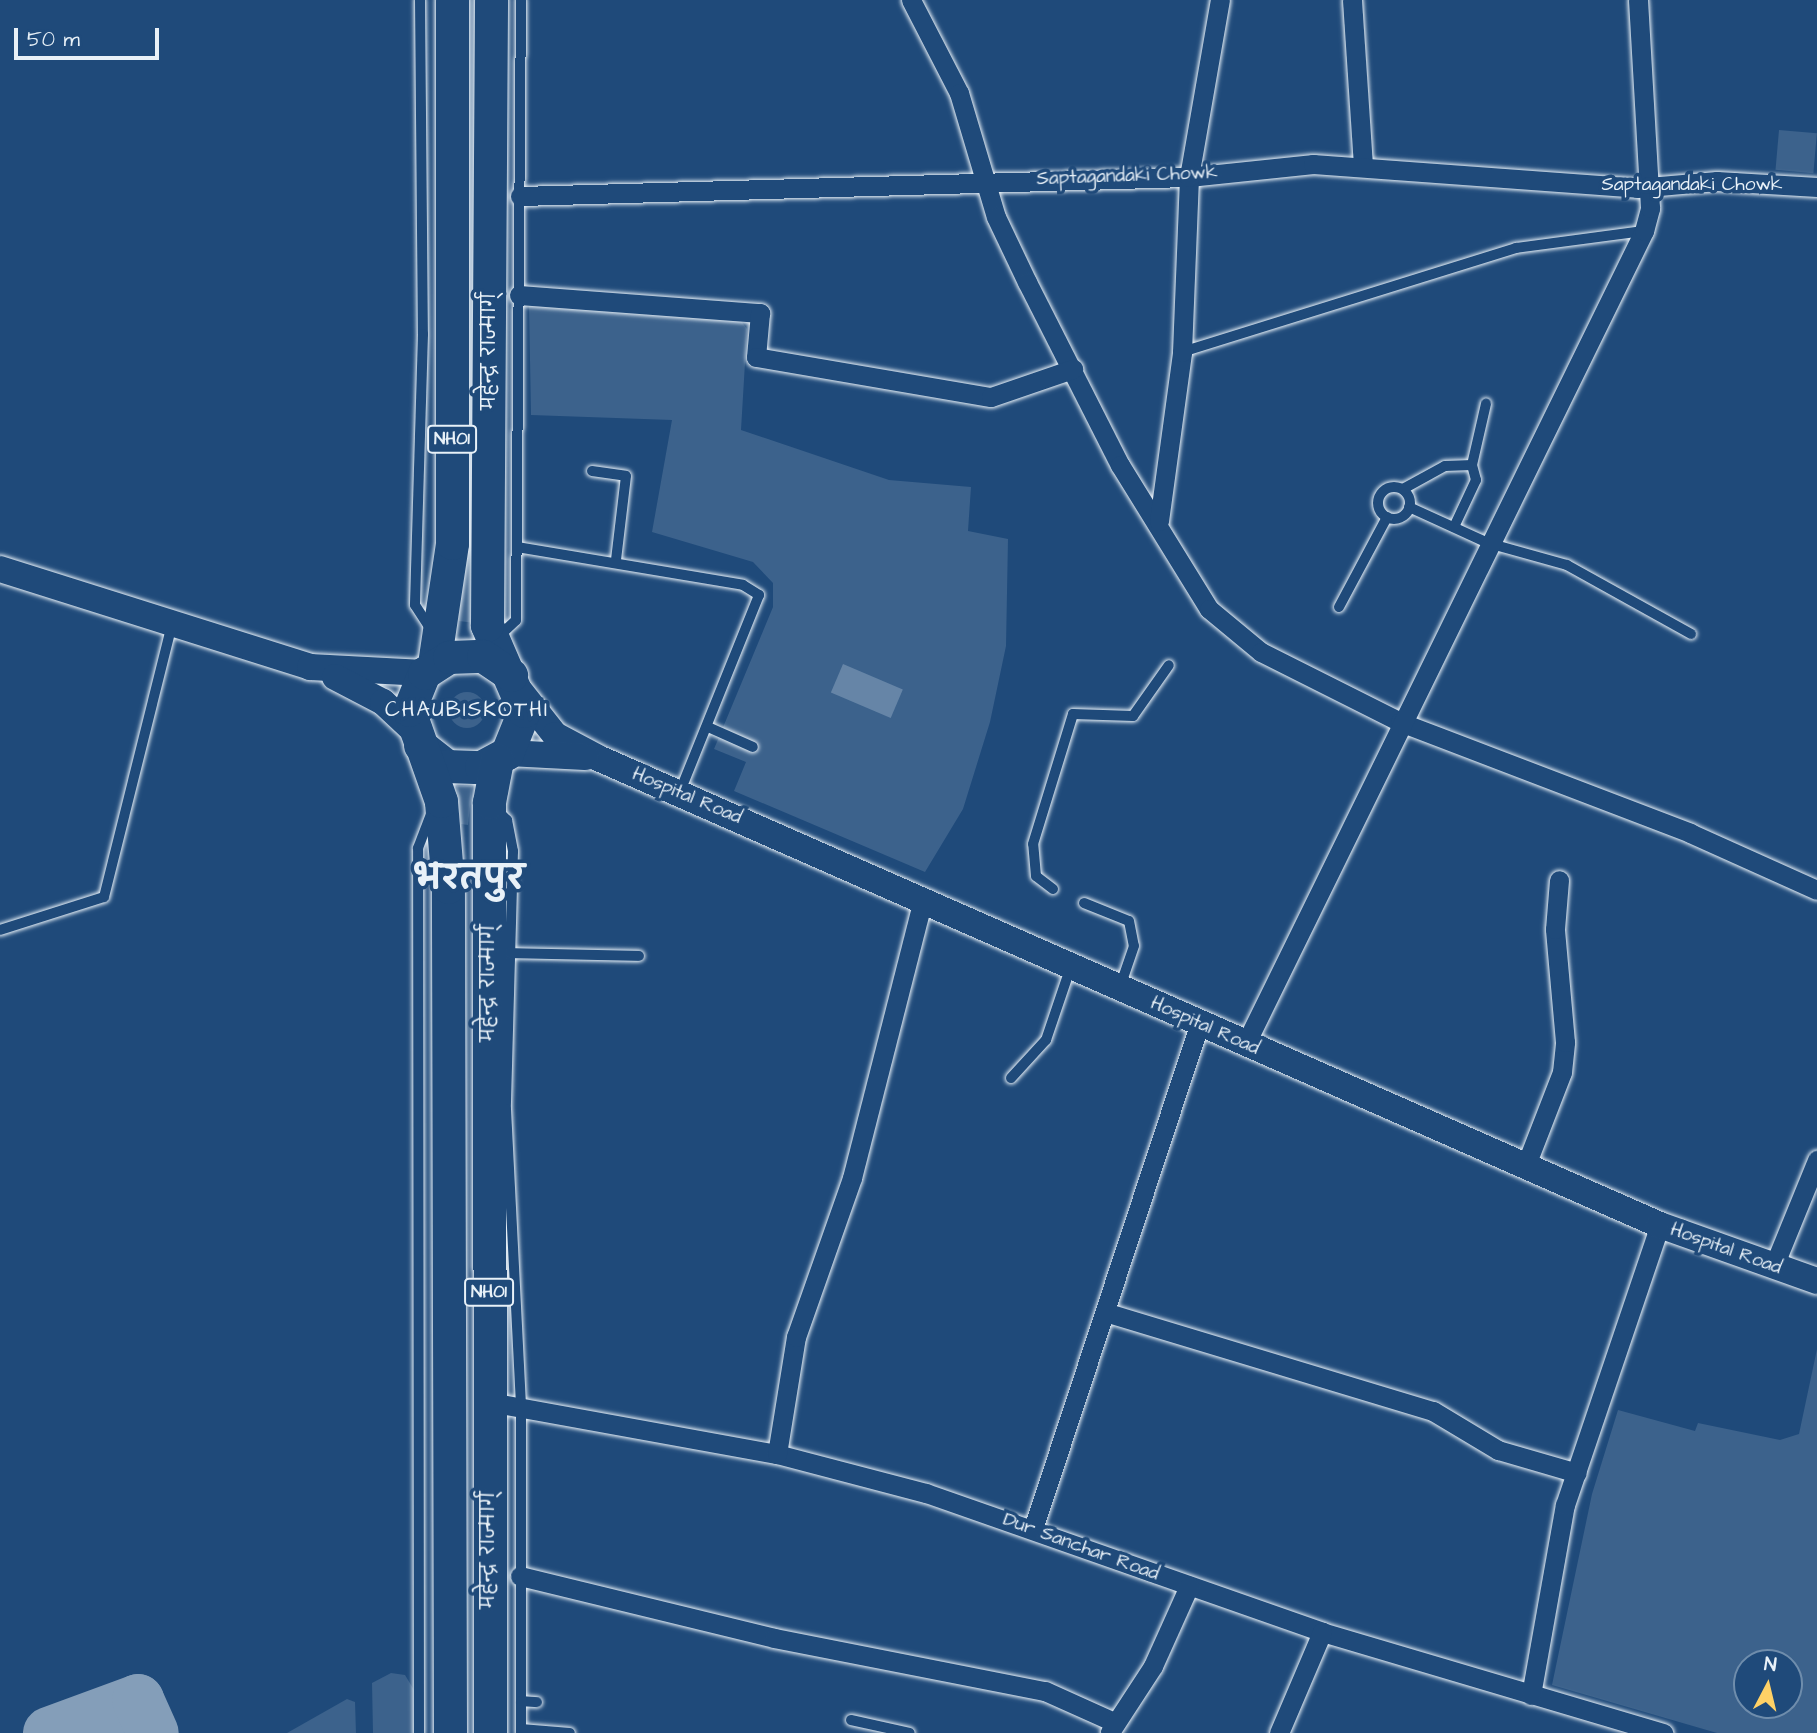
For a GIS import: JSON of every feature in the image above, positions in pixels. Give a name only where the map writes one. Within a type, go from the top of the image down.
[{"type":"highway","name":"महेन्द्र राज्मार्ग्","points":[[450,1733],[448,887],[441,802],[415,736],[412,693],[433,658],[452,543],[452,0]]},
{"type":"highway","name":"महेन्द्र राज्मार्ग्","points":[[490,641],[492,0]]},
{"type":"highway","points":[[490,641],[516,684]]},
{"type":"highway","points":[[433,658],[466,654],[483,656],[516,684]]},
{"type":"highway","name":"महेन्द्र राज्मार्ग्","points":[[511,1732],[489,802],[502,756],[522,730],[516,684]]},
{"type":"highway","points":[[415,736],[447,766],[464,769],[502,756]]},
{"type":"street","points":[[911,0],[960,93],[996,217],[1121,465],[1159,521],[1189,581],[1231,629],[1261,652],[1400,722],[1690,833],[1817,890]]},
{"type":"street","points":[[1159,521],[1182,352],[1189,177],[1220,0]]},
{"type":"street","points":[[1352,0],[1363,167]]},
{"type":"street","points":[[1245,1045],[1400,722],[1644,231],[1647,187],[1638,0]]},
{"type":"street","name":"Saptagandaki Chowk","points":[[520,196],[1189,177],[1313,164],[1647,187],[1717,181],[1817,187]]},
{"type":"street","points":[[519,295],[760,313],[756,357],[991,397],[1073,369]]},
{"type":"street","points":[[0,569],[310,667],[383,702],[415,736]]},
{"type":"street","points":[[310,667],[433,658]]},
{"type":"street","name":"Hospital Road","points":[[516,684],[555,735],[598,758],[1072,965],[1199,1025],[1660,1225],[1773,1268],[1817,1281]]},
{"type":"street","name":"Hospital Road","points":[[502,756],[598,758]]},
{"type":"street","points":[[1526,1166],[1549,1109],[1565,1042],[1555,929],[1559,880]]},
{"type":"street","points":[[777,1454],[800,1324],[852,1178],[923,899]]},
{"type":"street","points":[[1033,1529],[1108,1312],[1199,1025]]},
{"type":"street","points":[[1773,1268],[1817,1160]]},
{"type":"street","points":[[1531,1695],[1565,1505],[1660,1225]]},
{"type":"street","points":[[1108,1312],[1433,1411],[1498,1450],[1577,1473]]},
{"type":"street","name":"Dur Sanchar Road","points":[[505,1404],[777,1454],[1033,1529],[1322,1632],[1531,1695],[1592,1724],[1663,1733]]},
{"type":"street","points":[[520,1576],[774,1637],[1045,1691],[1112,1728],[1153,1665],[1189,1586]]},
{"type":"street","points":[[1279,1733],[1322,1632]]},
{"type":"lane","points":[[420,0],[423,334],[415,605],[433,658]]},
{"type":"lane","points":[[490,641],[516,620],[521,0]]},
{"type":"lane","points":[[1182,352],[1516,248],[1644,231]]},
{"type":"lane","points":[[1454,527],[1476,480],[1472,465],[1486,404]]},
{"type":"lane","points":[[1409,507],[1400,518],[1387,517],[1379,509],[1380,494],[1403,489],[1445,466],[1472,465]]},
{"type":"lane","points":[[592,471],[626,476],[616,560]]},
{"type":"lane","points":[[1403,489],[1409,507],[1488,543],[1567,565],[1691,634]]},
{"type":"lane","points":[[1339,607],[1387,517]]},
{"type":"lane","points":[[517,547],[616,560],[743,585],[759,595],[680,793]]},
{"type":"lane","points":[[0,930],[104,898],[173,623]]},
{"type":"lane","points":[[1053,889],[1036,876],[1033,844],[1073,714],[1133,716],[1169,665]]},
{"type":"lane","points":[[708,727],[753,747]]},
{"type":"lane","points":[[419,1733],[418,848],[425,817],[441,802]]},
{"type":"lane","points":[[489,802],[512,834],[506,1109],[505,1404],[520,1576],[521,1701],[511,1732],[570,1733]]},
{"type":"lane","points":[[1084,902],[1129,921],[1134,946],[1120,987]]},
{"type":"lane","points":[[510,953],[639,956]]},
{"type":"lane","points":[[1011,1078],[1046,1040],[1072,965]]},
{"type":"lane","points":[[521,1701],[537,1702]]},
{"type":"lane","points":[[851,1720],[910,1733]]},
{"type":"shaded area","points":[[465,0],[475,0],[475,623],[459,621]]},
{"type":"shaded area","points":[[1779,130],[1817,133],[1813,173],[1776,170]]},
{"type":"shaded area","points":[[529,303],[741,321],[747,329],[741,430],[889,480],[971,487],[968,531],[1008,539],[1006,646],[990,722],[963,809],[925,872],[734,791],[746,762],[714,749],[773,607],[773,583],[753,562],[652,532],[672,420],[531,415]]},
{"type":"shaded area","points":[[843,664],[903,689],[891,718],[831,693]]},
{"type":"shaded area","points":[[467,692],[480,697],[485,710],[480,723],[467,728],[454,723],[449,710],[454,697]]},
{"type":"shaded area","points":[[457,786],[472,786],[468,825],[461,824]]},
{"type":"shaded area","points":[[1817,1349],[1817,1733],[1717,1733],[1552,1685],[1592,1494],[1618,1410],[1695,1431],[1698,1423],[1780,1440],[1799,1434]]},
{"type":"shaded area","points":[[391,1673],[405,1675],[414,1690],[414,1733],[373,1733],[372,1683]]},
{"type":"shaded area","points":[[347,1699],[355,1702],[356,1733],[287,1733]]},
{"type":"taxiway","points":[[49,1733],[138,1700],[153,1733]]},
{"type":"district","name":"CHAUBISKOTHI","points":[[467,710]]},
{"type":"district","name":"भरतपुर","points":[[469,879]]}]
